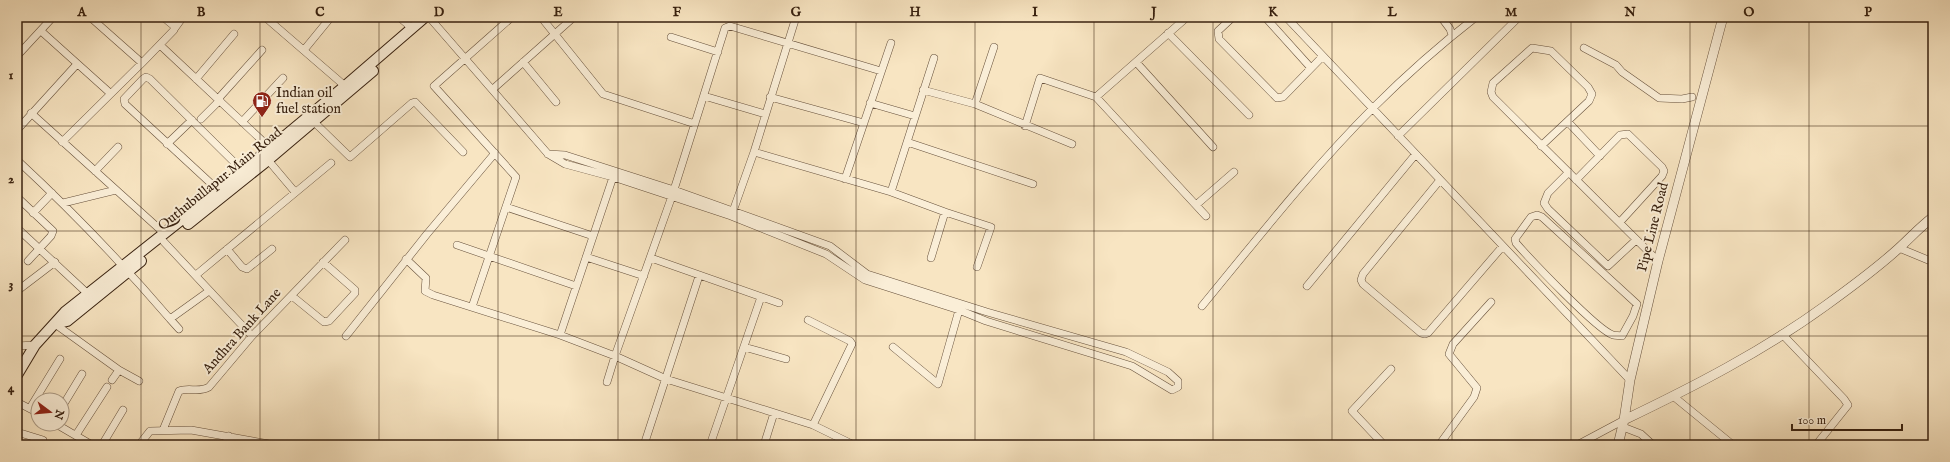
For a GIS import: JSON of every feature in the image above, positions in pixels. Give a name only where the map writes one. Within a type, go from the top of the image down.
[{"type":"main road","name":"Quthubullapur Main Road","points":[[164,238],[218,190],[345,86],[412,28],[430,18]]},
{"type":"main road","name":"Quthubullapur Main Road","points":[[55,324],[67,321],[126,268],[268,160],[313,121],[341,100],[430,18]]},
{"type":"main road","name":"Quthubullapur Main Road","points":[[17,375],[35,345],[65,312],[126,268]]},
{"type":"street","points":[[17,56],[42,31],[53,17]]},
{"type":"street","points":[[90,17],[142,63]]},
{"type":"street","points":[[163,17],[175,28]]},
{"type":"street","points":[[62,142],[110,93],[160,46],[183,17]]},
{"type":"street","points":[[304,50],[331,17]]},
{"type":"street","points":[[399,17],[412,28]]},
{"type":"street","points":[[472,307],[516,177],[434,86],[512,17]]},
{"type":"street","points":[[540,17],[603,94],[695,124]]},
{"type":"street","points":[[493,89],[574,17]]},
{"type":"street","points":[[732,213],[754,152],[796,17]]},
{"type":"street","points":[[1233,17],[1218,31],[1219,39],[1277,98],[1283,97],[1323,56]]},
{"type":"street","points":[[1265,17],[1311,68]]},
{"type":"street","points":[[1286,17],[1502,247],[1630,380]]},
{"type":"street","points":[[1441,17],[1452,31],[1452,35]]},
{"type":"street","points":[[1202,306],[1303,183],[1372,108],[1452,35],[1476,17]]},
{"type":"street","points":[[1398,136],[1520,17]]},
{"type":"street","name":"Pipe Line Road","points":[[1618,445],[1630,380],[1658,261],[1723,17]]},
{"type":"street","points":[[269,18],[345,86]]},
{"type":"street","points":[[430,18],[466,57],[548,154],[565,164],[673,193]]},
{"type":"street","points":[[1096,97],[1186,18]]},
{"type":"street","points":[[607,382],[673,193],[725,28],[727,26],[881,71]]},
{"type":"street","points":[[42,31],[110,93]]},
{"type":"street","points":[[1168,33],[1249,116]]},
{"type":"street","points":[[196,79],[234,34]]},
{"type":"street","points":[[671,37],[718,52]]},
{"type":"street","points":[[845,178],[891,43]]},
{"type":"street","points":[[160,46],[270,148]]},
{"type":"street","points":[[975,104],[994,47]]},
{"type":"street","points":[[1542,146],[1589,101],[1592,94],[1588,86],[1551,51],[1532,48],[1493,83],[1490,92],[1493,97],[1542,146],[1569,172],[1576,180],[1620,222],[1658,261]]},
{"type":"street","points":[[1584,48],[1616,65],[1622,72],[1659,98],[1682,100],[1692,97]]},
{"type":"street","points":[[201,119],[262,50]]},
{"type":"street","points":[[891,192],[934,58]]},
{"type":"street","points":[[523,62],[556,102]]},
{"type":"street","points":[[1136,62],[1213,147]]},
{"type":"street","points":[[17,130],[77,64]]},
{"type":"street","points":[[218,190],[167,144],[124,101],[143,78],[146,77],[150,79],[243,171]]},
{"type":"street","points":[[242,122],[283,78]]},
{"type":"street","points":[[1025,126],[1040,78],[1096,97],[1206,216]]},
{"type":"street","points":[[923,90],[975,104],[1025,126],[1072,144]]},
{"type":"street","points":[[704,96],[765,114]]},
{"type":"street","points":[[770,97],[864,123]]},
{"type":"street","points":[[313,121],[350,157],[412,103],[416,102],[463,152]]},
{"type":"street","points":[[870,103],[915,116]]},
{"type":"street","points":[[31,113],[116,190],[164,238],[209,291],[252,336]]},
{"type":"street","points":[[167,144],[192,120]]},
{"type":"street","points":[[1568,122],[1600,156]]},
{"type":"street","points":[[1576,180],[1620,135],[1624,133],[1628,134],[1664,171],[1662,176],[1620,222]]},
{"type":"street","points":[[907,142],[1033,184]]},
{"type":"street","points":[[95,171],[118,147]]},
{"type":"street","points":[[754,152],[891,192],[990,227],[977,268]]},
{"type":"street","points":[[346,336],[494,153]]},
{"type":"street","points":[[548,154],[565,155],[833,248],[867,274],[987,312],[1126,352],[1168,372],[1178,381],[1178,387],[1172,390],[1132,366],[986,321],[959,310],[865,280],[827,255],[732,213]]},
{"type":"street","points":[[1307,286],[1416,154]]},
{"type":"street","points":[[17,160],[63,203],[126,268],[179,329]]},
{"type":"street","points":[[268,160],[295,192]]},
{"type":"street","points":[[196,275],[331,163]]},
{"type":"street","points":[[1196,205],[1234,172]]},
{"type":"street","points":[[1569,172],[1545,197],[1544,203],[1548,208],[1608,266],[1636,240]]},
{"type":"street","points":[[560,335],[613,177]]},
{"type":"street","points":[[1440,180],[1363,274],[1361,280],[1363,284],[1421,333],[1425,334],[1428,333],[1502,247]]},
{"type":"street","points":[[63,203],[116,190]]},
{"type":"street","points":[[33,212],[52,193]]},
{"type":"street","points":[[17,197],[53,231],[51,236],[28,261]]},
{"type":"street","points":[[506,207],[594,236]]},
{"type":"street","points":[[931,258],[945,212]]},
{"type":"street","points":[[1537,215],[1542,217],[1637,304],[1633,316],[1622,336],[1612,335],[1592,320],[1530,260],[1515,240],[1531,217],[1537,215]]},
{"type":"street","points":[[1577,445],[1623,424],[1782,334],[1826,306],[1899,248],[1917,229],[1933,218]]},
{"type":"street","points":[[17,228],[88,294]]},
{"type":"street","name":"Andhra Bank Lane","points":[[163,430],[179,391],[202,391],[209,387],[252,336],[345,240]]},
{"type":"street","points":[[457,245],[576,286]]},
{"type":"street","points":[[827,255],[833,248]]},
{"type":"street","points":[[1899,248],[1933,262]]},
{"type":"street","points":[[227,249],[242,267],[247,269],[272,249]]},
{"type":"street","points":[[586,257],[644,276]]},
{"type":"street","points":[[650,258],[779,303]]},
{"type":"street","points":[[406,260],[426,278],[425,291],[433,295],[560,335],[615,356],[666,379],[812,425],[854,445]]},
{"type":"street","points":[[1522,267],[1530,260]]},
{"type":"street","points":[[17,291],[55,262]]},
{"type":"street","points":[[292,296],[324,322],[329,321],[355,293],[355,290],[323,262]]},
{"type":"street","points":[[644,445],[699,276]]},
{"type":"street","points":[[170,319],[209,291]]},
{"type":"street","points":[[710,445],[761,297]]},
{"type":"street","points":[[1439,445],[1474,396],[1477,388],[1449,354],[1453,344],[1491,302]]},
{"type":"street","points":[[893,348],[938,384],[959,310]]},
{"type":"street","points":[[808,320],[850,341],[852,344],[812,425]]},
{"type":"street","points":[[1582,330],[1592,320]]},
{"type":"street","points":[[55,324],[119,370],[139,381]]},
{"type":"street","points":[[1782,334],[1848,405],[1816,445]]},
{"type":"street","points":[[17,346],[35,345]]},
{"type":"street","points":[[744,347],[786,360]]},
{"type":"street","points":[[40,392],[60,359]]},
{"type":"street","points":[[1384,445],[1352,411],[1391,369]]},
{"type":"street","points":[[112,380],[119,370]]},
{"type":"street","points":[[70,394],[82,374]]},
{"type":"street","points":[[76,435],[107,387]]},
{"type":"street","points":[[1673,396],[1733,445]]},
{"type":"street","points":[[17,402],[30,408]]},
{"type":"street","points":[[102,445],[123,410]]},
{"type":"street","points":[[764,445],[774,413]]},
{"type":"street","points":[[1623,424],[1641,434],[1653,445]]},
{"type":"street","points":[[139,445],[150,431],[163,430],[191,430],[275,445]]},
{"type":"street","points":[[17,432],[43,440]]},
{"type":"street","points":[[70,432],[92,445]]},
{"type":"street","points":[[225,445],[228,436]]},
{"type":"place","name":"Indian oil fuel station","points":[[262,118]]}]
